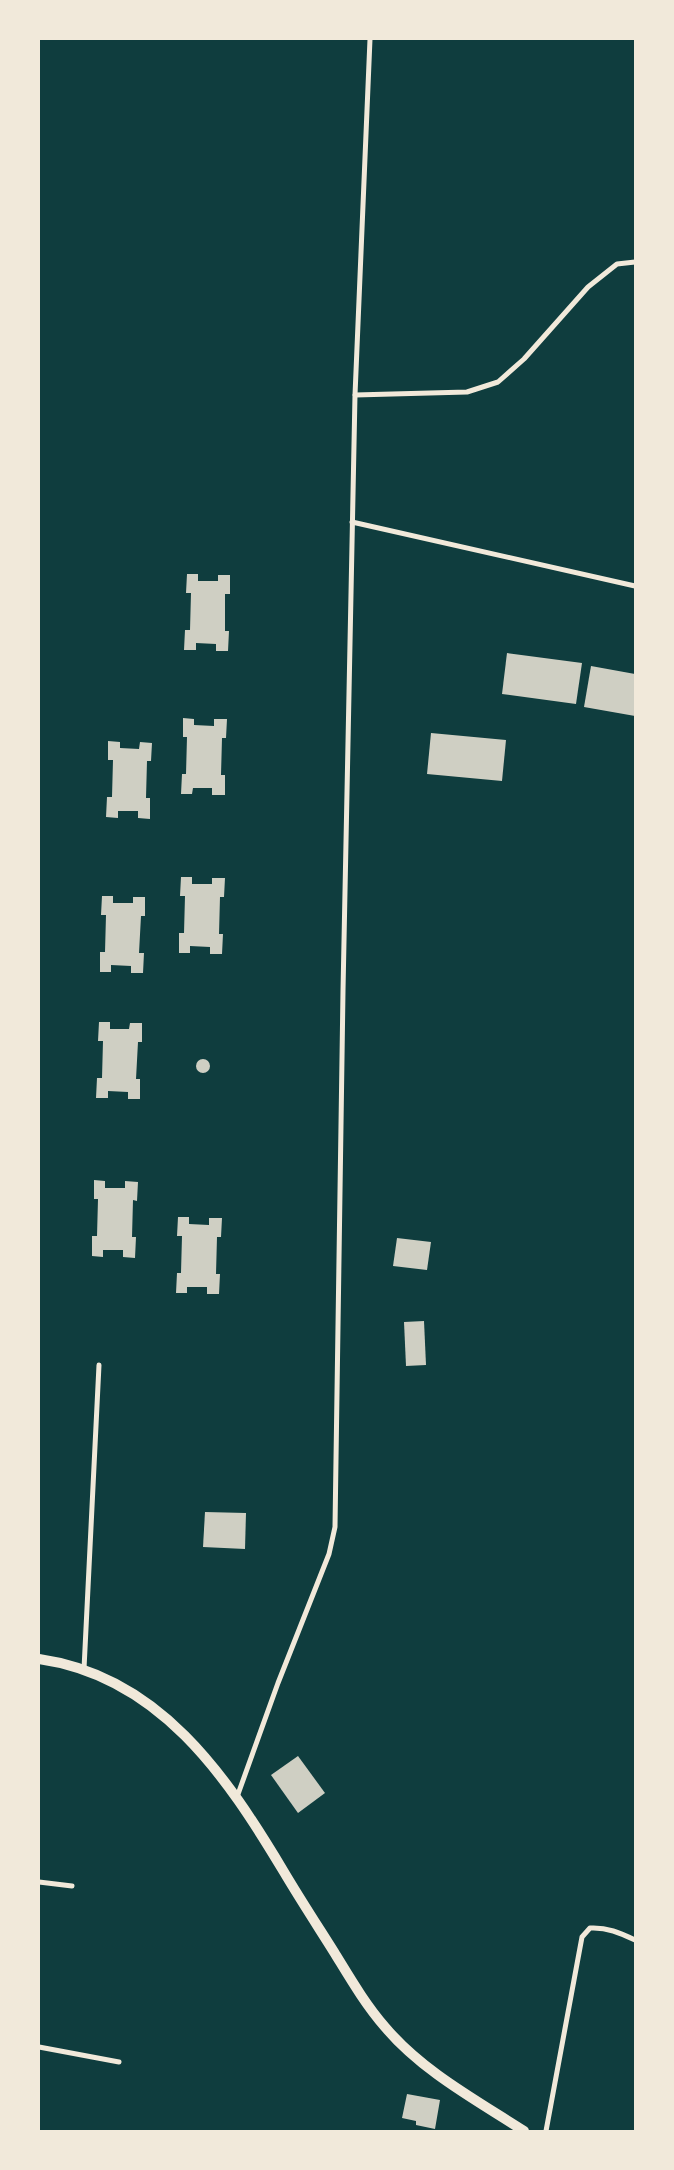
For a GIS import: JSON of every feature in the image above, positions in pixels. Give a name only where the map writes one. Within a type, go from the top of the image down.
[{"type":"main road","points":[[39,1659],[63,1662],[84,1669],[135,1696],[178,1727],[204,1754],[237,1797],[351,1981],[386,2028],[425,2065],[524,2131]]},
{"type":"street","points":[[237,1797],[278,1683],[329,1554],[335,1527],[352,522],[355,395],[370,39]]},
{"type":"street","points":[[355,395],[468,392],[498,382],[524,359],[588,287],[617,264],[635,262]]},
{"type":"street","points":[[352,522],[635,586]]},
{"type":"street","points":[[84,1669],[99,1365]]},
{"type":"street","points":[[39,1882],[72,1886]]},
{"type":"street","points":[[546,2131],[582,1937],[590,1928],[598,1927],[612,1930],[635,1940]]},
{"type":"street","points":[[39,2047],[119,2062]]},
{"type":"building","points":[[187,574],[198,574],[198,581],[218,581],[218,575],[230,575],[230,594],[225,594],[225,631],[229,631],[228,651],[216,651],[216,644],[196,643],[196,650],[184,650],[185,630],[190,630],[191,593],[186,593]]},
{"type":"building","points":[[507,653],[582,663],[576,704],[502,694]]},
{"type":"building","points":[[591,666],[635,674],[635,716],[584,707]]},
{"type":"building","points":[[183,718],[194,719],[194,725],[214,726],[214,719],[227,719],[226,738],[222,738],[221,775],[225,775],[225,795],[212,795],[212,788],[193,788],[192,794],[181,794],[182,774],[186,774],[187,737],[183,737]]},
{"type":"building","points":[[431,733],[506,740],[502,781],[427,774]]},
{"type":"building","points":[[108,741],[120,742],[120,748],[139,749],[140,742],[152,743],[151,761],[147,761],[146,798],[150,798],[150,819],[138,818],[138,811],[118,811],[118,818],[106,817],[107,797],[112,797],[113,760],[108,760]]},
{"type":"building","points":[[181,877],[192,877],[192,884],[212,884],[212,878],[225,878],[224,897],[220,897],[219,934],[223,934],[222,954],[210,954],[210,947],[190,946],[190,953],[179,953],[179,933],[184,933],[185,896],[180,896]]},
{"type":"building","points":[[102,896],[113,896],[113,903],[133,903],[133,897],[145,897],[145,916],[141,916],[139,953],[144,953],[143,973],[131,973],[131,966],[111,965],[111,972],[100,972],[100,952],[105,952],[106,915],[101,915]]},
{"type":"building","points":[[99,1022],[110,1022],[110,1029],[129,1029],[130,1023],[142,1023],[142,1042],[138,1042],[136,1079],[140,1079],[140,1099],[128,1099],[128,1092],[108,1091],[108,1098],[96,1098],[97,1078],[102,1078],[103,1041],[98,1041]]},
{"type":"building","points":[[200,1059],[206,1059],[210,1066],[206,1073],[200,1073],[196,1069],[196,1063]]},
{"type":"building","points":[[94,1180],[105,1181],[105,1188],[125,1188],[125,1181],[138,1182],[137,1201],[133,1200],[132,1237],[136,1237],[135,1258],[123,1257],[123,1250],[103,1250],[103,1257],[92,1256],[92,1236],[97,1236],[98,1199],[94,1199]]},
{"type":"building","points":[[178,1217],[189,1217],[189,1224],[209,1225],[209,1218],[222,1218],[221,1237],[217,1237],[216,1274],[220,1274],[219,1294],[207,1294],[207,1287],[187,1287],[187,1293],[176,1293],[177,1273],[181,1273],[182,1236],[177,1236]]},
{"type":"building","points":[[397,1238],[431,1242],[427,1270],[393,1266]]},
{"type":"building","points":[[424,1321],[426,1365],[406,1366],[404,1322]]},
{"type":"building","points":[[205,1512],[246,1513],[245,1549],[203,1547]]},
{"type":"building","points":[[298,1756],[325,1793],[298,1813],[271,1775]]},
{"type":"building","points":[[407,2094],[440,2100],[435,2129],[416,2125],[416,2121],[402,2118]]}]
